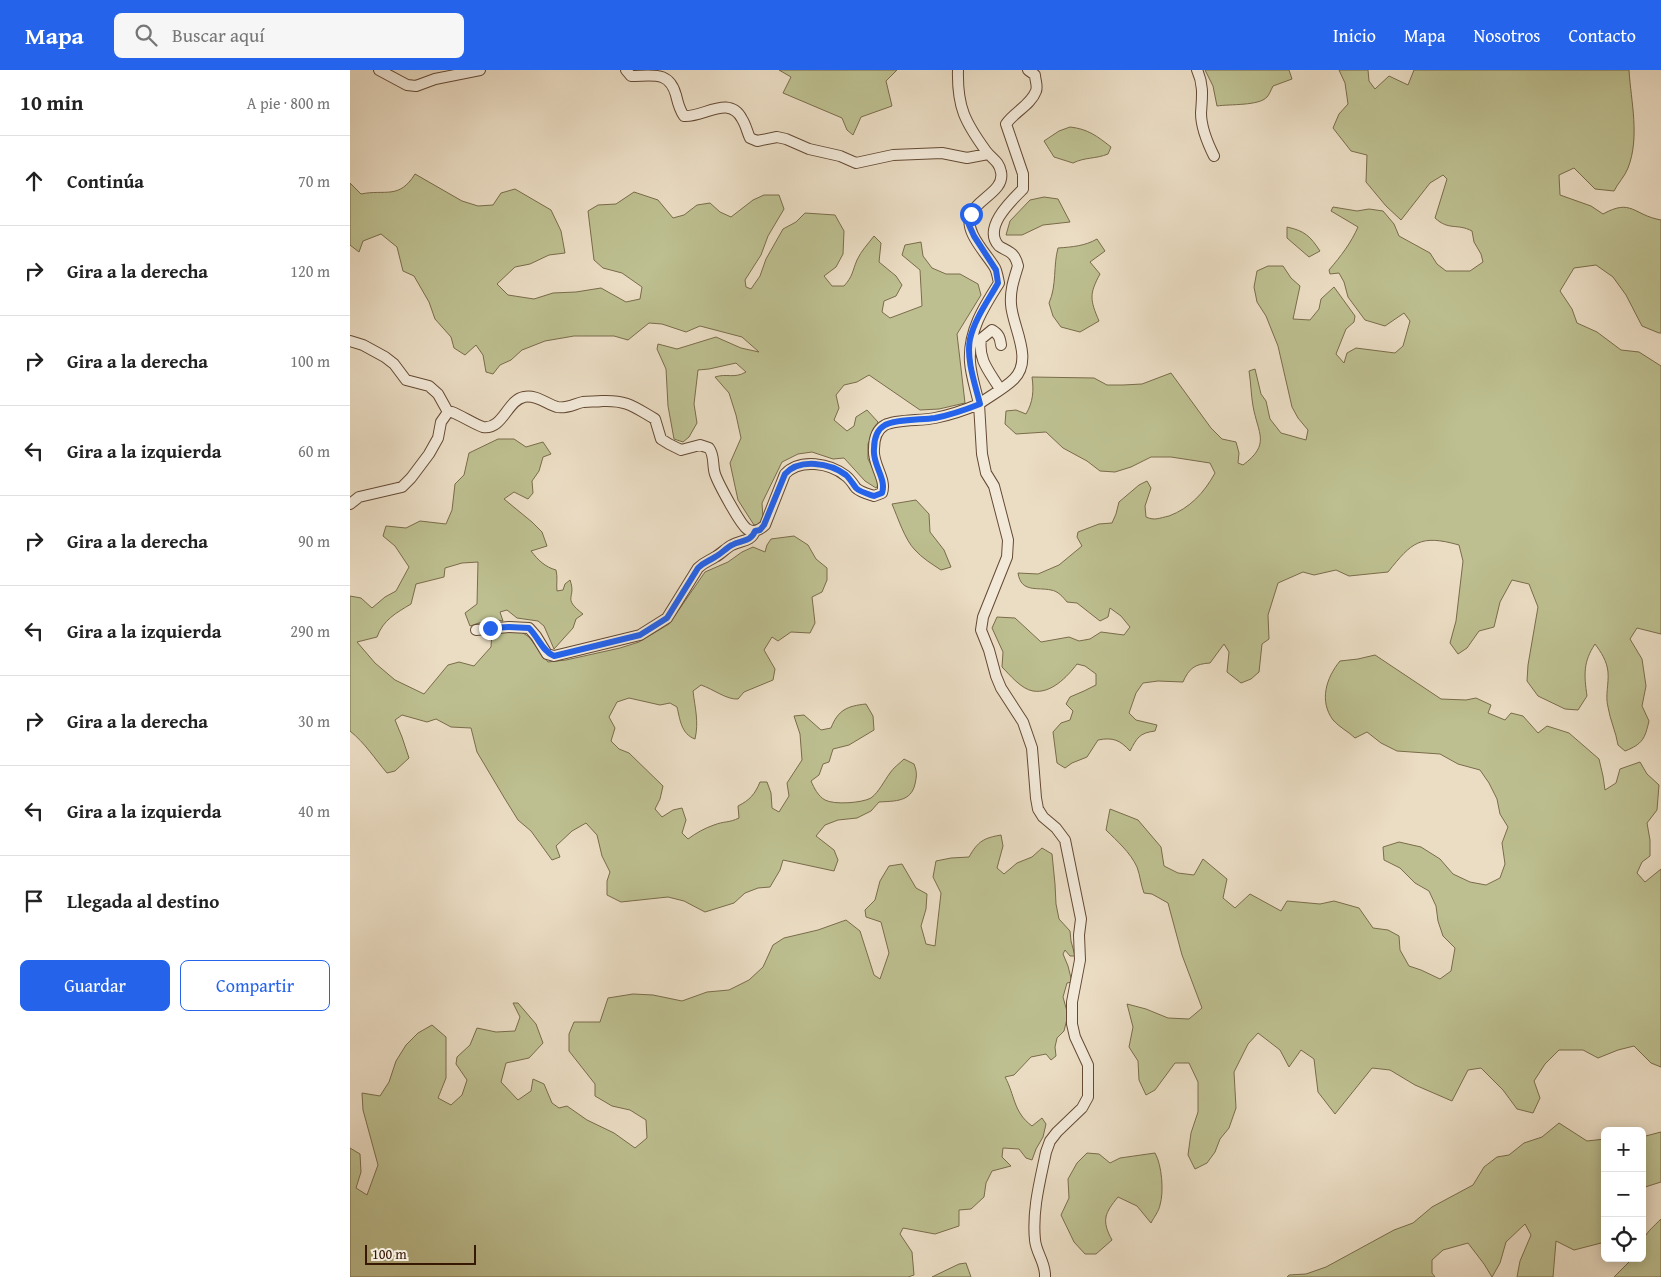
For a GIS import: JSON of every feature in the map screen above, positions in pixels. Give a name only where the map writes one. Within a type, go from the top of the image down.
[{"type":"street","points":[[379,70],[407,85],[416,86],[435,79],[480,70]]},
{"type":"street","points":[[626,70],[631,76],[660,75],[668,79],[673,84],[679,109],[684,116],[692,117],[699,113],[725,107],[736,111],[743,119],[750,138],[757,141],[777,137],[786,139],[809,149],[840,156],[856,163],[893,155],[942,153],[967,158],[988,154]]},
{"type":"street","points":[[958,70],[957,91],[964,117],[975,137],[988,154],[997,160],[1002,174],[999,184],[971,214],[969,225],[996,270],[998,283],[980,312],[970,340],[970,363],[980,404],[982,454],[986,473],[994,486],[1008,540],[1007,557],[983,617],[981,630],[1001,688],[1023,722],[1032,748],[1038,809],[1065,840],[1081,919],[1079,935],[1080,960],[1072,1002],[1072,1024],[1075,1037],[1088,1065],[1088,1097],[1082,1108],[1050,1141],[1046,1152],[1034,1222],[1035,1243],[1043,1260],[1045,1277]]},
{"type":"street","points":[[448,412],[452,412],[482,427],[489,427],[495,424],[515,400],[526,396],[558,407],[570,407],[584,402],[616,400],[627,402],[655,419],[661,439],[669,444],[681,450],[700,445],[709,448],[713,454],[713,469],[721,488],[743,524],[748,529],[755,531],[760,530],[764,525],[785,474],[799,464],[820,465],[847,476],[858,490],[874,496],[882,493],[884,488],[875,464],[873,450],[878,431],[885,425],[936,418],[980,404],[1015,378],[1020,368],[1023,351],[1011,306],[1011,290],[1018,266],[1013,254],[1000,246],[994,238],[994,226],[1000,215],[1023,189],[1023,174],[1006,124],[1011,117],[1031,100],[1037,89],[1035,75],[1028,70]]},
{"type":"street","points":[[1197,70],[1202,80],[1203,101],[1201,115],[1208,143],[1214,156]]},
{"type":"street","points":[[1000,389],[981,359],[981,338],[992,330],[996,332],[1001,345]]},
{"type":"street","points":[[350,341],[364,345],[385,357],[394,364],[406,380],[429,386],[438,394],[448,412]]},
{"type":"street","points":[[350,504],[359,497],[402,487],[412,478],[438,438],[441,422],[448,412]]},
{"type":"street","points":[[476,630],[509,627],[529,628],[548,654],[554,656],[640,635],[667,618],[698,568],[704,562],[714,558],[732,545],[747,540],[753,536],[755,531]]},
{"type":"green space","points":[[779,70],[897,70],[886,81],[892,106],[861,117],[853,135],[847,130],[842,118],[783,93],[791,77]]},
{"type":"green space","points":[[1205,70],[1289,70],[1292,79],[1273,86],[1267,97],[1258,102],[1217,106],[1213,86]]},
{"type":"green space","points":[[1339,70],[1368,70],[1369,81],[1375,89],[1389,76],[1408,85],[1414,70],[1629,70],[1634,144],[1632,156],[1625,174],[1614,191],[1595,189],[1574,168],[1559,175],[1560,195],[1591,206],[1603,214],[1620,207],[1632,209],[1661,220],[1661,333],[1642,326],[1626,295],[1613,277],[1596,265],[1574,268],[1560,291],[1572,309],[1577,323],[1597,332],[1621,350],[1639,352],[1661,366],[1661,634],[1637,628],[1630,639],[1642,659],[1646,686],[1642,706],[1649,721],[1646,732],[1639,743],[1625,751],[1618,745],[1607,703],[1607,668],[1595,644],[1588,657],[1585,669],[1587,696],[1578,710],[1565,709],[1538,696],[1527,681],[1538,607],[1529,584],[1512,580],[1500,602],[1494,627],[1479,631],[1467,648],[1458,654],[1450,643],[1456,621],[1463,561],[1459,545],[1435,540],[1418,543],[1411,547],[1388,572],[1349,576],[1336,570],[1314,575],[1303,572],[1278,583],[1268,615],[1269,639],[1262,644],[1259,672],[1251,679],[1241,683],[1227,672],[1229,652],[1224,644],[1210,663],[1200,664],[1193,668],[1183,682],[1158,681],[1143,683],[1136,693],[1129,713],[1136,720],[1157,725],[1155,731],[1145,733],[1139,737],[1130,751],[1116,740],[1098,740],[1087,757],[1065,768],[1057,763],[1053,732],[1061,723],[1070,720],[1073,711],[1066,704],[1070,697],[1096,685],[1096,674],[1085,666],[1077,664],[1058,684],[1046,690],[1033,691],[1024,688],[1002,667],[1003,652],[992,628],[997,617],[1015,618],[1041,642],[1069,637],[1079,641],[1090,639],[1101,632],[1124,635],[1130,627],[1121,616],[1110,608],[1108,617],[1100,621],[1077,603],[1067,602],[1056,592],[1030,588],[1022,584],[1018,573],[1038,574],[1059,565],[1082,546],[1077,537],[1078,532],[1099,524],[1112,523],[1119,502],[1139,485],[1147,481],[1151,488],[1145,506],[1146,517],[1157,519],[1184,509],[1201,493],[1215,473],[1210,463],[1171,457],[1151,457],[1131,467],[1115,472],[1100,471],[1087,461],[1063,448],[1046,432],[1016,434],[1005,424],[1006,411],[1016,410],[1026,414],[1032,396],[1032,377],[1094,378],[1107,385],[1123,385],[1142,384],[1171,373],[1211,428],[1222,439],[1236,442],[1239,453],[1238,463],[1243,465],[1252,458],[1260,444],[1249,371],[1255,369],[1270,419],[1281,433],[1306,440],[1308,430],[1292,407],[1278,346],[1266,316],[1257,302],[1254,287],[1257,271],[1268,266],[1283,266],[1291,278],[1300,286],[1293,319],[1310,320],[1319,309],[1321,299],[1334,287],[1355,316],[1354,322],[1346,329],[1336,354],[1344,363],[1347,353],[1356,348],[1395,353],[1403,346],[1410,321],[1404,313],[1385,326],[1365,320],[1348,297],[1344,282],[1339,273],[1330,274],[1329,270],[1345,249],[1358,227],[1331,211],[1333,207],[1357,211],[1369,209],[1383,211],[1394,224],[1399,236],[1430,253],[1437,264],[1446,271],[1470,271],[1483,262],[1474,242],[1472,231],[1462,227],[1449,226],[1435,218],[1447,179],[1443,175],[1430,183],[1401,220],[1386,206],[1366,182],[1367,155],[1351,151],[1333,128],[1339,114],[1348,104],[1345,83]]},
{"type":"green space","points":[[1070,127],[1087,131],[1111,147],[1108,154],[1073,163],[1054,157],[1044,141],[1059,131]]},
{"type":"green space","points":[[415,174],[462,201],[478,206],[493,205],[501,193],[515,189],[551,210],[561,231],[565,253],[549,255],[530,264],[515,267],[497,284],[508,295],[534,299],[553,293],[601,288],[626,302],[640,299],[642,287],[622,273],[603,268],[594,260],[588,211],[598,205],[616,204],[634,192],[658,200],[673,218],[684,215],[697,205],[710,203],[720,212],[731,217],[753,200],[764,195],[779,195],[784,209],[768,236],[761,255],[745,280],[746,287],[751,289],[760,276],[766,259],[783,229],[796,222],[805,213],[835,215],[844,231],[843,254],[836,267],[824,276],[832,286],[844,286],[851,277],[857,260],[874,236],[881,243],[879,262],[896,276],[902,285],[896,296],[884,301],[882,312],[890,318],[922,306],[920,270],[902,255],[905,245],[921,242],[923,256],[932,268],[946,274],[960,274],[978,284],[981,295],[957,334],[965,403],[939,409],[920,410],[869,375],[857,382],[844,385],[836,395],[839,408],[834,420],[847,431],[854,426],[856,417],[867,410],[878,422],[868,444],[868,459],[880,482],[876,488],[865,481],[844,458],[833,459],[812,452],[798,454],[782,462],[762,503],[763,518],[760,524],[754,525],[738,500],[730,463],[741,438],[736,415],[729,393],[715,377],[738,375],[746,372],[736,363],[698,370],[694,404],[697,423],[689,437],[683,442],[674,439],[668,406],[666,369],[657,349],[658,344],[677,349],[716,337],[741,348],[759,352],[742,337],[700,326],[686,332],[662,324],[649,323],[628,340],[614,336],[574,336],[545,341],[522,350],[511,360],[500,365],[493,374],[486,372],[483,355],[476,345],[465,355],[454,348],[451,337],[435,319],[429,302],[414,276],[403,271],[397,247],[381,234],[363,241],[359,252],[350,245],[350,183],[361,194],[391,192],[403,187]]},
{"type":"green space","points":[[1044,197],[1058,199],[1070,222],[1043,225],[1022,235],[1006,235],[1010,221],[1030,200]]},
{"type":"green space","points":[[1287,227],[1298,230],[1306,235],[1320,251],[1309,257],[1287,238]]},
{"type":"green space","points":[[1097,239],[1105,251],[1090,262],[1100,274],[1092,292],[1092,302],[1099,321],[1080,332],[1061,327],[1053,316],[1049,303],[1053,289],[1058,248],[1083,245]]},
{"type":"green space","points":[[498,439],[514,439],[526,447],[543,442],[551,454],[543,457],[539,471],[532,481],[533,493],[528,499],[514,492],[504,499],[542,532],[547,546],[531,551],[542,563],[556,570],[557,591],[563,590],[565,584],[570,580],[572,586],[571,601],[583,614],[576,619],[573,628],[554,649],[544,626],[538,621],[517,618],[507,610],[500,612],[503,621],[491,619],[470,626],[465,613],[477,604],[478,562],[462,563],[445,568],[444,577],[416,584],[411,604],[386,621],[377,637],[357,642],[375,663],[395,680],[424,694],[448,665],[459,662],[474,666],[491,647],[492,631],[517,629],[529,637],[548,662],[620,648],[639,642],[669,624],[705,572],[728,562],[753,547],[765,552],[771,539],[794,536],[808,545],[816,559],[827,568],[827,580],[822,592],[812,597],[815,623],[810,633],[791,632],[778,641],[772,637],[764,650],[775,669],[773,680],[744,692],[738,699],[725,696],[701,685],[693,691],[697,721],[695,739],[690,737],[684,730],[677,707],[670,703],[660,705],[629,698],[617,702],[609,717],[615,728],[611,741],[619,749],[629,753],[663,786],[655,809],[662,817],[673,810],[682,808],[686,820],[682,833],[688,839],[711,826],[739,818],[738,806],[752,796],[760,782],[767,782],[771,793],[772,808],[779,812],[789,796],[787,783],[802,760],[800,734],[794,716],[804,715],[821,730],[831,728],[837,717],[844,710],[866,704],[873,716],[874,730],[849,745],[833,749],[829,762],[823,764],[819,775],[811,781],[816,792],[829,802],[848,803],[867,800],[876,793],[891,771],[904,759],[914,764],[916,781],[910,794],[902,799],[879,802],[871,811],[857,818],[838,820],[825,825],[816,836],[834,850],[838,860],[834,871],[783,860],[780,870],[770,887],[758,888],[745,893],[734,903],[705,912],[684,901],[668,897],[621,902],[607,895],[607,881],[610,872],[602,856],[597,835],[586,823],[572,831],[556,846],[560,857],[552,860],[531,831],[518,820],[505,799],[477,752],[471,728],[451,727],[436,719],[427,722],[402,715],[395,720],[409,758],[395,771],[387,773],[350,731],[350,596],[361,598],[372,608],[396,591],[409,567],[395,546],[383,536],[386,526],[406,528],[420,521],[446,524],[452,510],[455,484],[464,475],[469,453]]},
{"type":"green space","points":[[916,500],[929,514],[930,532],[944,550],[951,567],[941,570],[921,556],[911,546],[905,535],[892,504]]},
{"type":"green space","points":[[1375,655],[1441,699],[1466,700],[1476,698],[1491,705],[1488,713],[1505,720],[1511,713],[1523,716],[1538,733],[1547,726],[1569,733],[1599,759],[1605,790],[1616,783],[1620,769],[1640,762],[1647,774],[1659,785],[1657,810],[1647,823],[1650,856],[1642,862],[1637,873],[1645,882],[1661,869],[1661,1067],[1651,1063],[1634,1046],[1598,1058],[1583,1050],[1559,1050],[1545,1064],[1534,1081],[1540,1098],[1533,1113],[1517,1109],[1503,1090],[1481,1068],[1468,1070],[1452,1101],[1415,1085],[1390,1070],[1372,1068],[1335,1114],[1318,1092],[1314,1059],[1301,1050],[1289,1067],[1280,1050],[1258,1033],[1248,1044],[1234,1072],[1236,1108],[1229,1128],[1220,1139],[1215,1152],[1207,1163],[1195,1169],[1188,1155],[1191,1133],[1198,1112],[1198,1082],[1189,1063],[1175,1063],[1155,1090],[1146,1095],[1139,1080],[1138,1061],[1129,1047],[1133,1027],[1127,1004],[1168,1018],[1189,1019],[1202,1008],[1182,955],[1168,903],[1152,894],[1144,893],[1138,870],[1131,856],[1106,830],[1110,809],[1138,820],[1161,847],[1164,866],[1178,873],[1194,875],[1203,859],[1227,879],[1223,898],[1235,908],[1250,894],[1281,911],[1287,901],[1320,904],[1334,901],[1359,908],[1373,928],[1388,930],[1399,936],[1400,950],[1409,966],[1440,979],[1451,971],[1455,948],[1443,936],[1436,906],[1429,891],[1415,883],[1400,868],[1384,860],[1383,847],[1399,842],[1421,847],[1440,859],[1453,874],[1470,882],[1486,885],[1500,878],[1505,864],[1502,843],[1508,827],[1500,814],[1497,799],[1480,770],[1458,764],[1440,754],[1397,751],[1381,743],[1367,732],[1355,738],[1333,720],[1326,705],[1325,697],[1328,682],[1335,668],[1340,661]]},
{"type":"green space","points":[[1001,835],[1003,846],[997,868],[1004,874],[1017,863],[1032,857],[1042,848],[1052,854],[1059,919],[1070,931],[1075,956],[1070,956],[1065,950],[1063,954],[1072,982],[1067,983],[1063,997],[1068,1015],[1064,1031],[1057,1038],[1056,1056],[1051,1060],[1046,1054],[1031,1057],[1014,1075],[1005,1077],[1018,1109],[1026,1121],[1032,1126],[1042,1118],[1046,1124],[1043,1137],[1032,1160],[1026,1158],[1019,1149],[1003,1148],[1002,1157],[1011,1166],[992,1171],[986,1183],[984,1197],[971,1209],[959,1210],[959,1226],[935,1234],[903,1228],[900,1234],[912,1252],[914,1275],[908,1277],[350,1277],[350,1148],[360,1154],[361,1172],[356,1188],[367,1195],[378,1165],[363,1110],[362,1093],[380,1096],[389,1082],[396,1061],[406,1045],[418,1033],[432,1025],[446,1037],[446,1078],[438,1098],[451,1105],[462,1095],[467,1080],[456,1064],[457,1057],[470,1045],[477,1028],[496,1032],[515,1031],[520,1017],[513,1003],[518,1003],[536,1024],[543,1043],[529,1058],[506,1063],[501,1082],[518,1100],[531,1091],[533,1079],[544,1084],[552,1103],[559,1108],[567,1106],[587,1120],[614,1133],[635,1148],[647,1138],[646,1120],[630,1110],[612,1106],[595,1096],[595,1084],[569,1051],[569,1034],[574,1022],[600,1022],[608,998],[633,994],[653,995],[682,1001],[707,992],[729,990],[749,980],[763,967],[773,945],[784,938],[818,930],[846,920],[860,931],[874,975],[880,979],[889,953],[881,922],[866,917],[865,910],[875,900],[880,881],[889,866],[902,864],[916,888],[927,894],[926,909],[921,926],[926,944],[935,946],[941,893],[933,877],[936,861],[969,857],[975,847],[982,841]]},
{"type":"green space","points":[[1559,1123],[1587,1141],[1601,1139],[1601,1243],[1574,1250],[1556,1241],[1553,1277],[1517,1277],[1520,1261],[1531,1235],[1525,1224],[1506,1242],[1500,1263],[1492,1277],[1468,1243],[1443,1250],[1432,1260],[1432,1273],[1435,1277],[1287,1277],[1289,1275],[1306,1274],[1326,1267],[1394,1230],[1413,1223],[1432,1207],[1473,1185],[1484,1167],[1497,1157],[1509,1155],[1524,1143],[1542,1137]]},
{"type":"green space","points":[[1661,1132],[1661,1182],[1646,1187],[1646,1172],[1646,1136]]},
{"type":"green space","points":[[1087,1153],[1099,1154],[1110,1163],[1120,1158],[1155,1153],[1162,1179],[1160,1205],[1151,1223],[1137,1206],[1118,1197],[1107,1212],[1106,1217],[1106,1227],[1112,1240],[1096,1254],[1085,1254],[1074,1242],[1061,1215],[1069,1198],[1068,1179],[1077,1163]]},
{"type":"green space","points":[[1661,1219],[1661,1277],[1614,1277],[1629,1262],[1646,1262],[1646,1235]]},
{"type":"green space","points":[[966,1263],[971,1277],[932,1277],[959,1264]]},
{"type":"route","points":[[490,628],[529,628],[548,654],[554,656],[640,635],[667,618],[698,568],[704,562],[714,558],[732,545],[747,540],[753,536],[755,531],[760,530],[767,520],[785,474],[790,469],[799,464],[820,465],[847,476],[858,490],[874,496],[882,493],[884,488],[875,464],[873,450],[878,431],[885,425],[936,418],[980,404],[970,363],[970,340],[980,312],[998,283],[996,270],[969,225],[971,214]]}]
